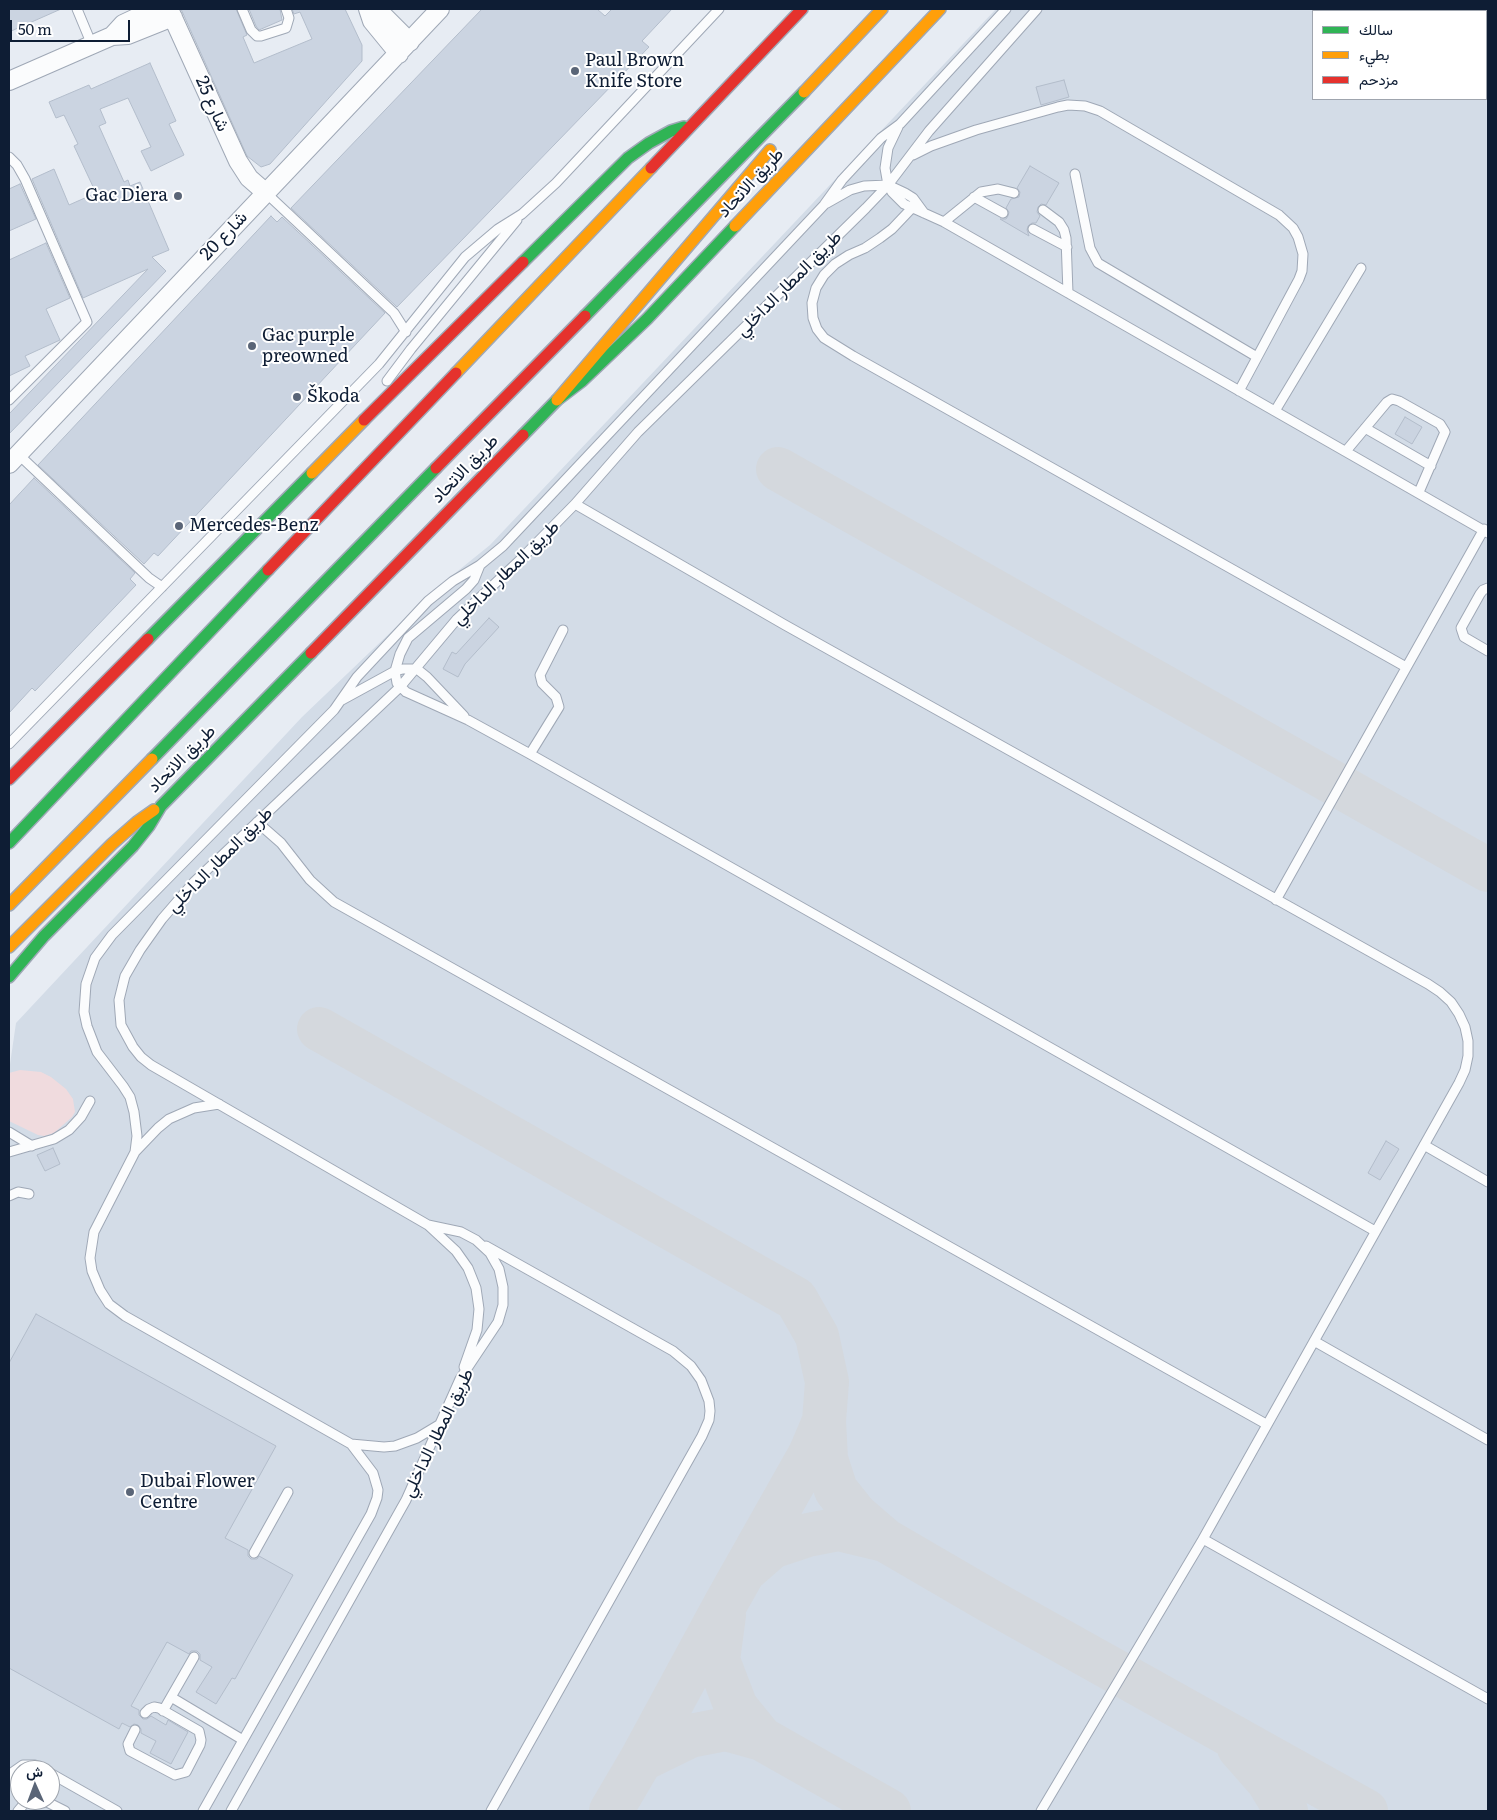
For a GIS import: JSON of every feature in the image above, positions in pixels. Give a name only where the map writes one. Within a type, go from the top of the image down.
[{"type":"main road","points":[[9,843],[802,9]]},
{"type":"main road","name":"طريق الاتحاد","points":[[9,905],[802,94],[882,9]]},
{"type":"main road","name":"طريق الاتحاد","points":[[9,947],[112,844],[161,806],[557,400],[582,381],[647,319],[940,9]]},
{"type":"main road","points":[[784,129],[802,94]]},
{"type":"main road","points":[[9,779],[364,420],[628,158],[649,143],[671,131],[695,123]]},
{"type":"main road","points":[[557,400],[766,156],[775,142]]},
{"type":"main road","points":[[9,977],[44,936],[133,846],[149,826],[161,806]]},
{"type":"street","points":[[112,36],[123,24],[155,9]]},
{"type":"street","points":[[368,9],[372,21],[404,48]]},
{"type":"street","points":[[377,9],[404,48]]},
{"type":"street","name":"شارع 20","points":[[14,459],[440,9]]},
{"type":"street","points":[[9,81],[112,36],[128,35],[171,13]]},
{"type":"street","name":"شارع 25","points":[[171,13],[238,161],[250,178],[265,192]]},
{"type":"lane","points":[[77,9],[92,45]]},
{"type":"lane","points":[[242,9],[251,30],[261,36],[286,28],[290,18],[286,9]]},
{"type":"lane","points":[[364,420],[383,387],[411,349],[522,214],[556,183],[719,9]]},
{"type":"lane","name":"طريق المطار الداخلي","points":[[351,1444],[125,1316],[109,1304],[96,1284],[92,1271],[91,1244],[98,1222],[135,1152],[137,1125],[130,1097],[97,1052],[87,1026],[84,1012],[86,984],[95,958],[112,935],[327,717],[357,677],[428,601],[453,581],[480,565],[503,546],[824,205],[842,180],[881,138],[900,124],[1006,9]]},
{"type":"lane","name":"طريق المطار الداخلي","points":[[232,1811],[406,1500],[460,1379],[498,1322],[503,1305],[503,1287],[499,1269],[490,1253],[476,1240],[461,1232],[428,1225],[151,1065],[141,1057],[126,1037],[121,1025],[119,1000],[121,988],[131,964],[162,919],[194,882],[400,687],[463,613],[576,504],[638,432],[888,185],[929,131],[1037,9]]},
{"type":"lane","points":[[910,156],[960,135],[1063,106],[1085,106],[1109,116],[1279,215],[1294,228],[1302,246],[1302,271],[1239,391]]},
{"type":"lane","points":[[900,124],[888,148],[886,158],[888,185],[897,199],[911,209],[944,222],[1486,531],[1406,667],[1276,900]]},
{"type":"lane","points":[[9,157],[17,165],[25,179],[87,322],[9,400]]},
{"type":"lane","points":[[1075,174],[1090,248],[1098,262],[1258,357]]},
{"type":"lane","points":[[824,205],[850,190],[864,186],[888,185],[905,192],[913,198],[924,213]]},
{"type":"lane","points":[[944,222],[981,192],[998,188],[1014,193]]},
{"type":"lane","points":[[265,192],[394,313],[406,332]]},
{"type":"lane","points":[[974,197],[1003,213]]},
{"type":"lane","points":[[911,209],[892,229],[865,248],[835,264],[824,275],[816,288],[812,303],[813,318],[817,329],[824,338],[1406,667]]},
{"type":"lane","points":[[1043,210],[1059,222],[1064,230],[1067,247],[1068,293]]},
{"type":"lane","points":[[9,744],[379,364],[465,258],[492,233],[522,214]]},
{"type":"lane","points":[[1033,229],[1067,247]]},
{"type":"lane","points":[[1275,411],[1360,268]]},
{"type":"lane","points":[[1346,451],[1387,402],[1392,399],[1399,400],[1440,424],[1444,429],[1444,435],[1419,492]]},
{"type":"lane","points":[[1365,428],[1431,466]]},
{"type":"lane","points":[[14,459],[149,578],[162,587]]},
{"type":"lane","points":[[576,504],[793,630],[1428,984],[1451,1002],[1465,1027],[1468,1041],[1468,1056],[1465,1070],[1459,1083],[1203,1539],[1041,1811]]},
{"type":"lane","points":[[480,565],[474,580],[466,589],[416,629],[408,638],[400,654],[395,671],[397,683],[400,687],[413,696],[468,720],[530,754],[1375,1231]]},
{"type":"lane","points":[[1488,588],[1480,594],[1461,628],[1464,636],[1488,651]]},
{"type":"lane","points":[[530,754],[559,707],[556,696],[542,683],[540,675],[563,630]]},
{"type":"lane","points":[[340,701],[395,671],[417,669],[468,720]]},
{"type":"lane","points":[[257,822],[281,843],[310,880],[334,902],[1266,1424]]},
{"type":"lane","points":[[9,1152],[54,1139],[69,1130],[81,1117],[90,1101]]},
{"type":"lane","points":[[135,1152],[158,1128],[169,1120],[194,1108],[219,1104]]},
{"type":"lane","points":[[9,1132],[32,1146]]},
{"type":"lane","points":[[1424,1145],[1488,1182]]},
{"type":"lane","points":[[9,1196],[18,1192],[29,1194]]},
{"type":"lane","points":[[428,1225],[456,1251],[468,1268],[476,1288],[479,1309],[477,1330],[460,1379]]},
{"type":"lane","points":[[476,1240],[673,1351],[691,1366],[701,1380],[709,1401],[710,1410],[702,1436],[491,1811]]},
{"type":"lane","points":[[1314,1342],[1488,1440]]},
{"type":"lane","points":[[351,1444],[395,1446],[417,1438],[442,1423]]},
{"type":"lane","points":[[203,1811],[375,1506],[378,1490],[376,1482],[368,1466],[351,1444]]},
{"type":"lane","points":[[254,1553],[288,1492]]},
{"type":"lane","points":[[1203,1539],[1488,1699]]},
{"type":"lane","points":[[163,1711],[194,1657]]},
{"type":"lane","points":[[171,1697],[243,1740]]},
{"type":"lane","points":[[136,1730],[128,1744],[130,1752],[175,1775],[186,1772],[200,1745],[201,1736],[195,1728],[154,1707],[145,1713]]},
{"type":"lane","points":[[60,1779],[117,1811]]},
{"type":"shaded area","points":[[996,9],[1488,9],[1488,1811],[9,1811],[9,1071],[16,1023],[302,717],[438,587],[490,545]]},
{"type":"shaded area","points":[[20,1070],[41,1072],[51,1077],[66,1089],[73,1099],[75,1112],[54,1133],[44,1136],[38,1135],[9,1121],[9,1073]]},
{"type":"building","points":[[9,9],[61,9],[9,32]]},
{"type":"building","points":[[181,9],[236,9],[247,35],[243,37],[254,63],[312,39],[300,12],[294,14],[292,9],[345,9],[362,45],[362,61],[270,164],[261,167],[247,156]]},
{"type":"building","points":[[249,9],[280,9],[282,20],[259,30]]},
{"type":"building","points":[[482,9],[597,9],[605,16],[612,9],[672,9],[642,41],[649,47],[397,307],[291,208]]},
{"type":"building","points":[[150,63],[176,121],[169,124],[184,155],[151,171],[141,151],[151,147],[128,98],[100,109],[106,123],[99,126],[124,182],[128,180],[130,186],[140,182],[169,250],[152,257],[166,271],[9,434],[9,414],[148,269],[83,298],[32,179],[54,169],[69,205],[96,193],[74,146],[78,144],[64,115],[56,118],[49,102],[89,85],[91,89]]},
{"type":"building","points":[[1064,80],[1069,97],[1041,105],[1036,87]]},
{"type":"building","points":[[1030,166],[1059,183],[1046,205],[1041,204],[1038,207],[1037,212],[1040,216],[1036,223],[1028,226],[1029,236],[1000,219],[1006,219],[1008,216],[1009,212],[1006,208],[1011,199],[1019,197],[1020,192],[1017,188]]},
{"type":"building","points":[[20,184],[36,219],[9,231],[9,189]]},
{"type":"building","name":"Gac purple preowned","points":[[271,216],[277,222],[282,217],[385,313],[158,556],[154,553],[144,564],[38,465]]},
{"type":"building","points":[[46,243],[70,298],[46,309],[60,340],[25,356],[30,366],[9,376],[9,260]]},
{"type":"building","points":[[1405,417],[1422,427],[1412,444],[1395,434]]},
{"type":"building","points":[[34,478],[135,573],[130,579],[136,585],[35,691],[32,688],[9,713],[9,505]]},
{"type":"building","points":[[489,618],[499,627],[465,664],[458,677],[443,669],[452,652],[456,654]]},
{"type":"building","points":[[1386,1141],[1399,1149],[1380,1180],[1368,1173]]},
{"type":"building","points":[[53,1148],[60,1164],[45,1171],[37,1155]]},
{"type":"building","name":"Dubai Flower Centre","points":[[36,1314],[276,1446],[225,1538],[248,1550],[248,1556],[251,1559],[257,1559],[259,1556],[293,1575],[235,1679],[232,1678],[216,1704],[196,1692],[212,1667],[200,1660],[200,1654],[197,1651],[191,1651],[189,1654],[167,1642],[131,1706],[139,1710],[139,1715],[143,1719],[151,1716],[166,1725],[168,1720],[188,1732],[171,1764],[150,1753],[156,1741],[141,1733],[138,1725],[134,1724],[130,1727],[122,1723],[119,1729],[9,1668],[9,1363]]},
{"type":"taxiway","points":[[778,469],[1488,870]]},
{"type":"taxiway","points":[[319,1029],[796,1299],[817,1336],[827,1382],[824,1421],[826,1459],[836,1490],[856,1515],[885,1540],[988,1600],[1366,1811]]},
{"type":"taxiway","points":[[611,1811],[810,1454],[824,1421]]},
{"type":"taxiway","points":[[748,1568],[772,1547],[808,1535],[839,1529],[885,1540]]},
{"type":"taxiway","points":[[724,1615],[718,1660],[736,1707],[762,1739],[889,1811]]},
{"type":"taxiway","points":[[641,1760],[690,1736],[726,1729],[762,1739]]},
{"type":"taxiway","points":[[1239,1748],[1268,1781],[1286,1811]]},
{"type":"traffic: fast","points":[[585,316],[804,92]]},
{"type":"traffic: fast","points":[[523,262],[628,158],[649,143],[671,131],[684,127]]},
{"type":"traffic: fast","points":[[523,435],[557,400],[582,381],[647,319],[735,226]]},
{"type":"traffic: fast","points":[[152,759],[436,468]]},
{"type":"traffic: fast","points":[[148,639],[312,473]]},
{"type":"traffic: fast","points":[[9,843],[268,570]]},
{"type":"traffic: fast","points":[[9,977],[44,936],[133,846],[149,826],[161,806],[311,653]]},
{"type":"traffic: slow","points":[[804,92],[882,9]]},
{"type":"traffic: slow","points":[[735,226],[940,9]]},
{"type":"traffic: slow","points":[[557,400],[770,150]]},
{"type":"traffic: slow","points":[[456,373],[651,168]]},
{"type":"traffic: slow","points":[[312,473],[364,420]]},
{"type":"traffic: slow","points":[[9,905],[152,759]]},
{"type":"traffic: slow","points":[[9,947],[112,844],[154,810]]},
{"type":"traffic: jam","points":[[651,168],[802,9]]},
{"type":"traffic: jam","points":[[364,420],[523,262]]},
{"type":"traffic: jam","points":[[436,468],[585,316]]},
{"type":"traffic: jam","points":[[268,570],[456,373]]},
{"type":"traffic: jam","points":[[311,653],[523,435]]},
{"type":"traffic: jam","points":[[9,779],[148,639]]},
{"type":"place","name":"Paul Brown Knife Store","points":[[575,71]]},
{"type":"place","name":"Gac Diera","points":[[178,196]]},
{"type":"place","name":"Gac purple preowned","points":[[252,346]]},
{"type":"place","name":"Škoda","points":[[297,397]]},
{"type":"place","name":"Mercedes-Benz","points":[[179,526]]},
{"type":"place","name":"Dubai Flower Centre","points":[[130,1492]]}]
